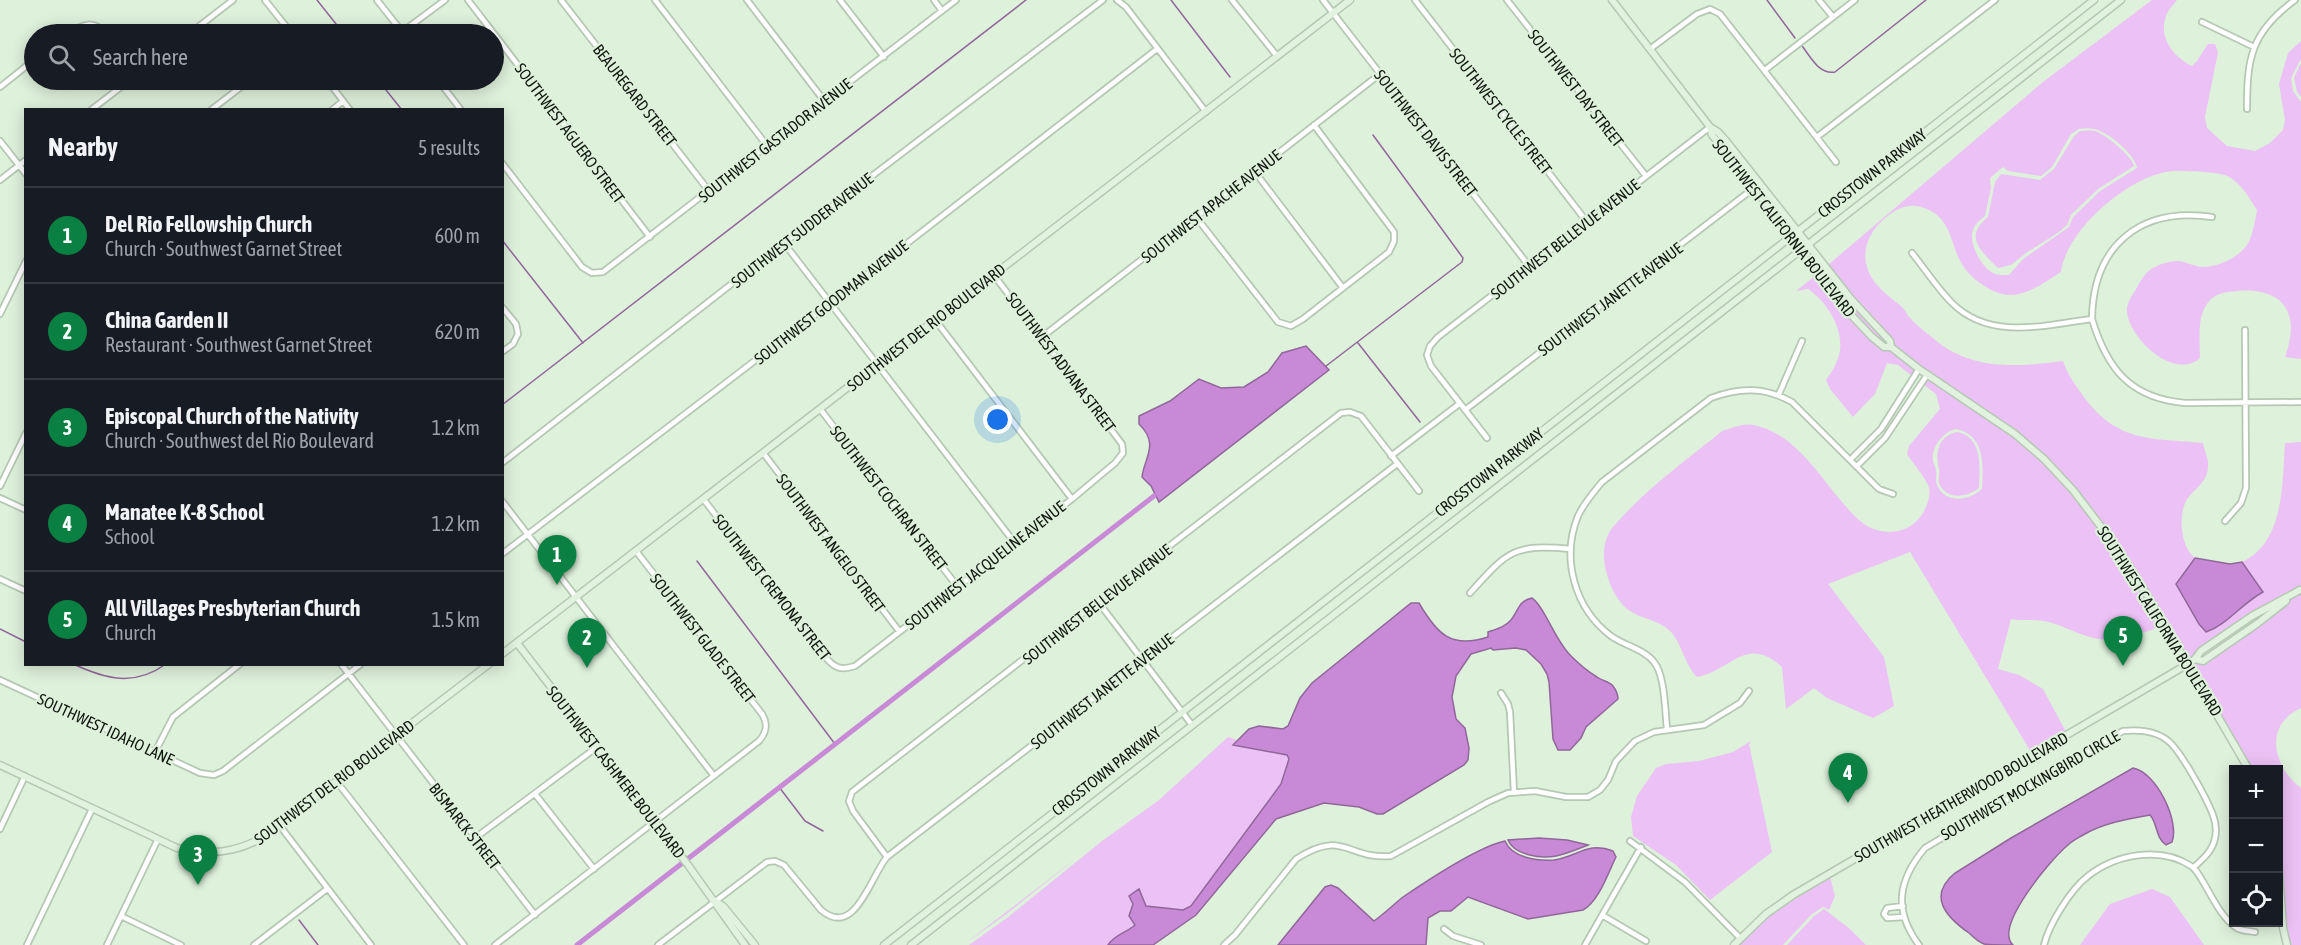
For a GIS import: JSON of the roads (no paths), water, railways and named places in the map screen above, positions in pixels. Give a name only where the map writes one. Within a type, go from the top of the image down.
[{"type":"street","points":[[202,24],[233,0]]},
{"type":"street","points":[[265,0],[284,24]]},
{"type":"street","points":[[377,0],[395,24]]},
{"type":"street","points":[[415,24],[445,0]]},
{"type":"street","name":"SOUTHWEST AGUERO STREET","points":[[468,0],[486,24]]},
{"type":"street","name":"BEAUREGARD STREET","points":[[561,0],[709,191]]},
{"type":"street","points":[[655,0],[768,147]]},
{"type":"street","points":[[747,0],[825,102]]},
{"type":"street","points":[[840,0],[884,57]]},
{"type":"street","points":[[934,0],[942,11]]},
{"type":"street","name":"SOUTHWEST GASTADOR AVENUE","points":[[504,166],[579,264],[592,273],[607,271],[956,0]]},
{"type":"street","name":"SOUTHWEST SUDDER AVENUE","points":[[504,461],[784,243],[1102,0]]},
{"type":"street","points":[[1117,0],[1126,7],[1206,112]]},
{"type":"street","points":[[1232,0],[1277,56]]},
{"type":"street","name":"SOUTHWEST DAVIS STREET","points":[[1323,0],[1529,266]]},
{"type":"street","name":"SOUTHWEST DEL RIO BOULEVARD","points":[[504,653],[1350,0]]},
{"type":"street","name":"SOUTHWEST CYCLE STREET","points":[[1414,0],[1587,222]]},
{"type":"street","name":"SOUTHWEST DAY STREET","points":[[1507,0],[1646,176]]},
{"type":"street","name":"SOUTHWEST CALIFORNIA BOULEVARD","points":[[1612,0],[1710,127],[1727,142],[1851,299],[1890,341],[1891,347]]},
{"type":"street","points":[[1820,0],[1833,17]]},
{"type":"street","points":[[1765,70],[1855,0]]},
{"type":"street","points":[[1817,137],[1995,0]]},
{"type":"street","name":"CROSSTOWN PARKWAY","points":[[885,945],[2094,0]]},
{"type":"street","name":"CROSSTOWN PARKWAY","points":[[911,945],[2121,0]]},
{"type":"street","points":[[2247,109],[2248,65],[2254,47],[2266,25],[2295,0]]},
{"type":"street","points":[[1650,49],[1697,14],[1710,9],[1719,14],[1836,162]]},
{"type":"street","points":[[2202,22],[2254,47]]},
{"type":"street","name":"SOUTHWEST AGUERO STREET","points":[[504,47],[650,237]]},
{"type":"street","name":"SOUTHWEST GOODMAN AVENUE","points":[[504,552],[1157,49]]},
{"type":"street","points":[[0,87],[24,68]]},
{"type":"street","name":"SOUTHWEST APACHE AVENUE","points":[[1042,337],[1380,74]]},
{"type":"street","points":[[94,108],[117,90]]},
{"type":"street","points":[[214,108],[237,90]]},
{"type":"street","points":[[335,90],[348,108]]},
{"type":"street","points":[[446,90],[459,108]]},
{"type":"street","points":[[334,108],[343,101]]},
{"type":"street","points":[[1196,218],[1278,322],[1291,326],[1389,252],[1394,241],[1394,232],[1314,125]]},
{"type":"street","name":"SOUTHWEST BELLEVUE AVENUE","points":[[1459,404],[1431,366],[1427,355],[1430,346],[1438,337],[1710,127]]},
{"type":"street","name":"SOUTHWEST CALIFORNIA BOULEVARD","points":[[1710,127],[1712,135],[1855,319],[1884,346],[1891,347],[1927,375],[2015,434],[2044,459],[2073,490],[2118,549],[2246,765]]},
{"type":"street","points":[[0,141],[24,171]]},
{"type":"street","points":[[0,180],[24,161]]},
{"type":"street","points":[[1255,172],[1343,288]]},
{"type":"street","name":"SOUTHWEST JANETTE AVENUE","points":[[1465,410],[1754,188]]},
{"type":"street","points":[[2212,217],[2190,213],[2165,217],[2144,224],[2127,236],[2106,259],[2099,273],[2092,303],[2092,319],[2099,343],[2109,362],[2124,379],[2138,390],[2167,401],[2301,402]]},
{"type":"street","points":[[784,243],[1014,542]]},
{"type":"street","points":[[1912,252],[1954,305],[1980,322],[1998,327],[2019,328],[2092,319]]},
{"type":"street","points":[[0,314],[24,265]]},
{"type":"street","name":"SOUTHWEST ADVANA STREET","points":[[993,274],[1122,444],[1123,453]]},
{"type":"street","points":[[504,309],[516,324],[518,331],[517,338],[504,350]]},
{"type":"street","points":[[936,321],[1071,499]]},
{"type":"street","points":[[2225,521],[2239,507],[2245,494],[2245,330]]},
{"type":"street","points":[[1779,394],[1802,341]]},
{"type":"street","points":[[1851,459],[1881,429],[1919,369]]},
{"type":"street","points":[[1857,466],[1885,438],[1927,375]]},
{"type":"street","points":[[1667,729],[1660,675],[1654,662],[1597,624],[1578,593],[1571,571],[1570,549],[1579,515],[1588,498],[1602,482],[1711,398],[1735,390],[1762,391],[1779,394],[1792,402],[1809,416],[1879,489],[1893,494]]},
{"type":"street","points":[[1419,491],[1391,456],[1459,404],[1487,438]]},
{"type":"street","name":"SOUTHWEST COCHRAN STREET","points":[[820,410],[957,586]]},
{"type":"street","name":"SOUTHWEST BELLEVUE AVENUE","points":[[887,857],[853,812],[849,801],[852,792],[1099,603],[1341,413],[1350,412],[1361,416],[1391,456]]},
{"type":"street","points":[[0,486],[24,437]]},
{"type":"street","name":"SOUTHWEST JACQUELINE AVENUE","points":[[843,669],[855,666],[1071,499],[1115,463],[1123,453]]},
{"type":"street","name":"SOUTHWEST ANGELO STREET","points":[[764,454],[899,631]]},
{"type":"street","name":"SOUTHWEST JANETTE AVENUE","points":[[715,901],[766,862],[776,861],[784,865],[828,916],[838,918],[849,915],[858,906],[887,857],[1397,464]]},
{"type":"street","points":[[0,498],[24,509]]},
{"type":"street","name":"SOUTHWEST CREMONA STREET","points":[[704,500],[827,659],[834,667],[843,669]]},
{"type":"street","points":[[495,945],[714,776],[504,504]]},
{"type":"street","points":[[1470,593],[1500,561],[1518,550],[1540,546],[1570,549]]},
{"type":"street","name":"SOUTHWEST GLADE STREET","points":[[636,551],[762,714],[766,727],[759,741],[714,776]]},
{"type":"street","points":[[0,579],[24,590]]},
{"type":"street","name":"SOUTHWEST HEATHERWOOD BOULEVARD","points":[[2195,659],[2204,661],[2301,589]]},
{"type":"street","name":"SOUTHWEST HEATHERWOOD BOULEVARD","points":[[1734,945],[1766,914],[1793,895],[2188,664],[2200,651],[2301,589]]},
{"type":"street","points":[[1099,603],[1192,725]]},
{"type":"street","points":[[2246,621],[2251,628]]},
{"type":"street","name":"SOUTHWEST CASHMERE BOULEVARD","points":[[517,643],[682,857],[745,945]]},
{"type":"street","points":[[155,752],[173,717],[237,666]]},
{"type":"street","name":"BISMARCK STREET","points":[[342,666],[535,915]]},
{"type":"street","points":[[348,674],[358,666]]},
{"type":"street","name":"SOUTHWEST DEL RIO BOULEVARD","points":[[0,765],[177,848],[195,852],[226,852],[255,842],[280,826],[486,666]]},
{"type":"street","name":"SOUTHWEST IDAHO LANE","points":[[0,680],[200,773],[214,775],[223,771],[348,674]]},
{"type":"street","points":[[1224,945],[1235,935],[1296,859],[1310,850],[1324,844],[1344,846],[1376,857],[1391,856],[1488,801],[1514,792],[1535,791],[1566,797],[1588,797],[1600,790],[1608,780],[1616,761],[1635,741],[1654,732],[1692,728],[1716,720],[1740,704],[1749,691]]},
{"type":"street","points":[[1501,693],[1510,712],[1514,792]]},
{"type":"street","name":"SOUTHWEST MOCKINGBIRD CIRCLE","points":[[1919,945],[1904,916],[1903,906],[1905,876],[1913,861],[1924,848],[2122,731],[2154,733],[2169,741],[2180,753],[2212,814],[2216,828],[2214,843],[2204,858],[2194,867]]},
{"type":"street","points":[[475,838],[597,747]]},
{"type":"street","points":[[0,829],[25,776]]},
{"type":"street","points":[[337,782],[464,945]]},
{"type":"street","points":[[535,794],[594,869]]},
{"type":"street","points":[[27,945],[92,808]]},
{"type":"street","points":[[280,826],[370,945]]},
{"type":"street","points":[[107,945],[158,839]]},
{"type":"street","points":[[1630,841],[1685,882],[1740,938]]},
{"type":"street","points":[[1585,945],[1641,848]]},
{"type":"street","points":[[2044,945],[2053,920],[2086,877],[2102,866],[2124,858],[2152,854],[2174,856],[2194,867],[2224,916],[2238,929],[2255,932]]},
{"type":"street","points":[[2279,873],[2283,928],[2287,945]]},
{"type":"street","points":[[254,945],[261,943],[327,889]]},
{"type":"street","points":[[658,945],[715,901]]},
{"type":"street","name":"SOUTHWEST CASHMERE BOULEVARD","points":[[715,901],[723,906],[755,945]]},
{"type":"street","points":[[1903,906],[1887,908],[1884,914],[1887,918],[1904,916]]},
{"type":"street","points":[[1602,915],[1646,941]]},
{"type":"street","points":[[121,916],[181,945]]},
{"type":"street","points":[[1444,929],[1453,936],[1481,945]]},
{"type":"waterway","points":[[317,0],[336,24]]},
{"type":"waterway","points":[[504,403],[1026,0]]},
{"type":"waterway","points":[[1171,0],[1230,77]]},
{"type":"waterway","points":[[1767,0],[1795,38]]},
{"type":"waterway","points":[[1802,46],[1820,68],[1824,71],[1835,72],[1926,0]]},
{"type":"waterway","points":[[386,90],[400,108]]},
{"type":"waterway","points":[[1326,366],[1462,262],[1463,258],[1373,135]]},
{"type":"waterway","points":[[504,243],[583,343]]},
{"type":"waterway","points":[[1358,343],[1420,422]]},
{"type":"waterway","points":[[577,945],[1154,496]]},
{"type":"waterway","points":[[697,561],[835,744]]},
{"type":"waterway","points":[[0,629],[24,641]]},
{"type":"waterway","points":[[78,666],[97,674],[120,678],[143,676],[163,666]]},
{"type":"waterway","points":[[779,787],[805,821],[823,831]]},
{"type":"waterway","points":[[299,920],[318,945]]},
{"type":"place","name":"Del Rio Fellowship Church","points":[[557,585]]},
{"type":"place","name":"All Villages Presbyterian Church","points":[[2123,666]]},
{"type":"place","name":"China Garden II","points":[[587,668]]},
{"type":"place","name":"Manatee K-8 School","points":[[1848,803]]},
{"type":"place","name":"Episcopal Church of the Nativity","points":[[198,885]]}]
